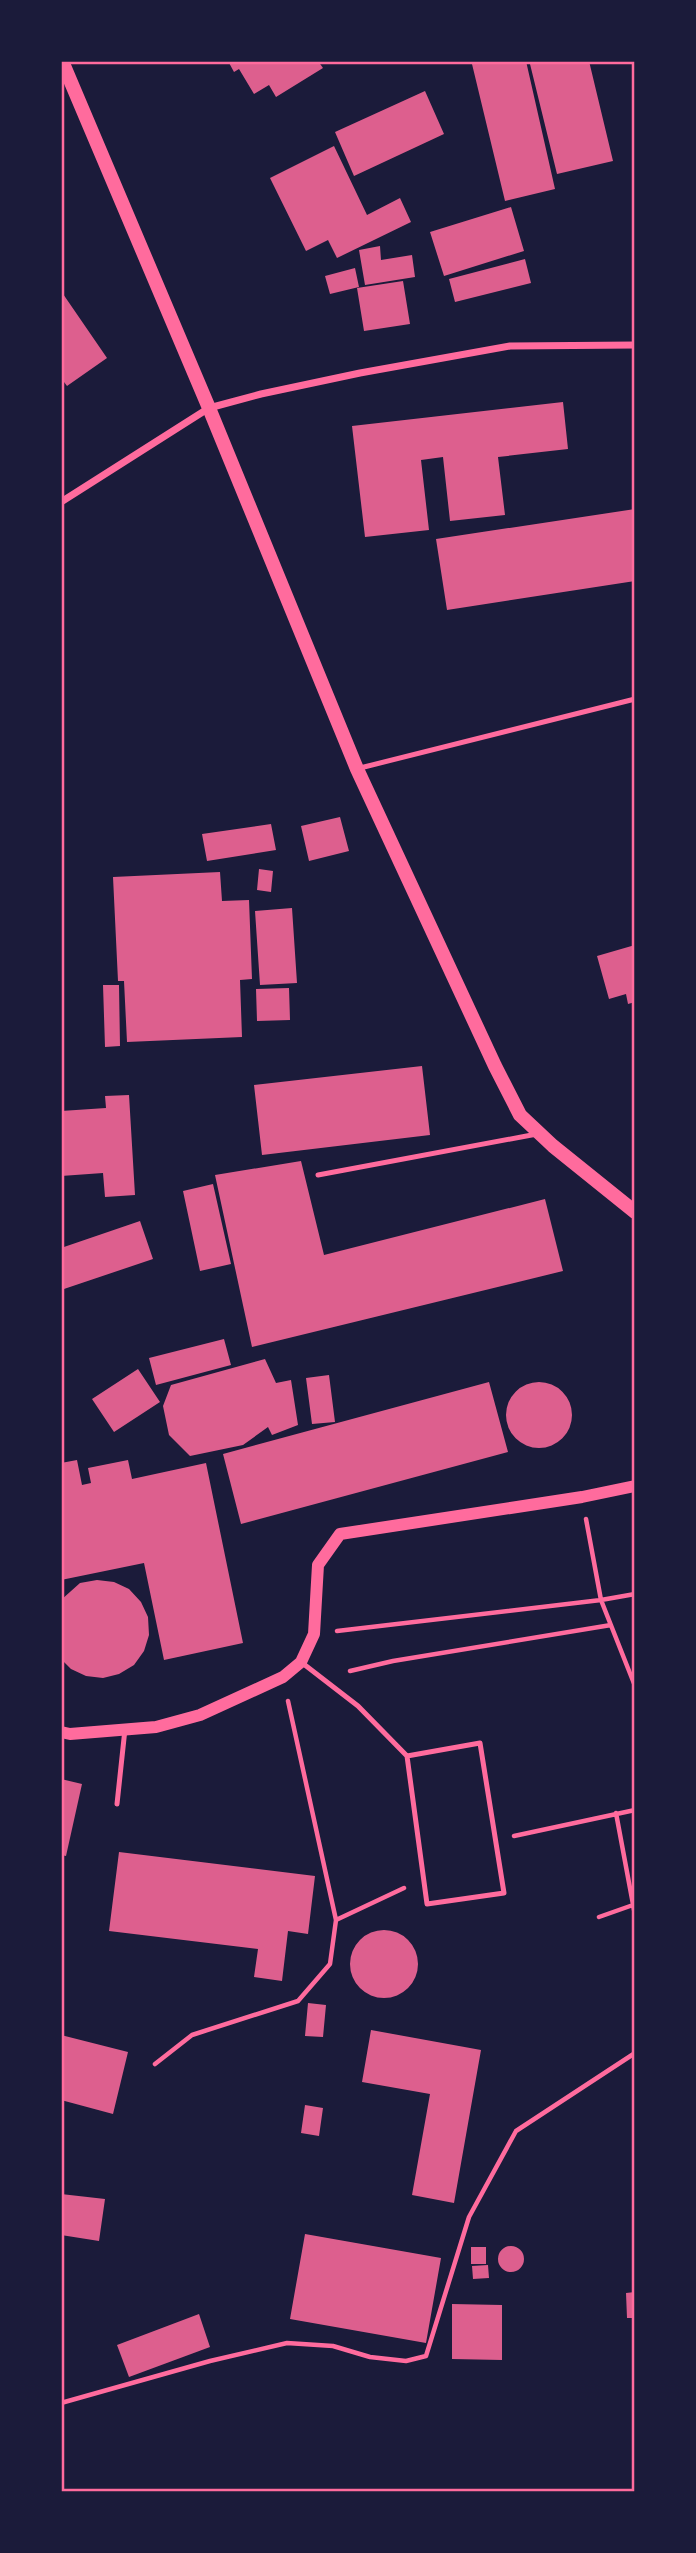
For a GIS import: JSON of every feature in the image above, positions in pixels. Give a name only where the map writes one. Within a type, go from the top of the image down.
[{"type":"main road","points":[[62,61],[209,408],[357,769],[495,1066],[520,1115],[635,1212]]},
{"type":"street","points":[[61,502],[209,408],[360,373],[510,346],[635,345]]},
{"type":"street","points":[[61,1732],[156,1727],[200,1715],[283,1677],[301,1662],[313,1634],[318,1565],[340,1534],[582,1497],[635,1486]]},
{"type":"lane","points":[[357,769],[635,699]]},
{"type":"lane","points":[[318,1175],[540,1134]]},
{"type":"lane","points":[[301,1662],[358,1706],[407,1756],[427,1904],[505,1893],[480,1743],[407,1756]]},
{"type":"lane","points":[[117,1804],[125,1729]]},
{"type":"path","points":[[582,1497],[601,1600],[635,1686]]},
{"type":"path","points":[[313,1634],[635,1594]]},
{"type":"path","points":[[322,1678],[393,1661],[611,1625]]},
{"type":"path","points":[[155,2064],[191,2035],[298,2001],[330,1964],[336,1920],[283,1677]]},
{"type":"path","points":[[496,1840],[635,1810]]},
{"type":"path","points":[[616,1813],[635,1915]]},
{"type":"path","points":[[336,1920],[424,1878]]},
{"type":"path","points":[[599,1917],[633,1905]]},
{"type":"path","points":[[61,2403],[210,2361],[287,2343],[333,2346],[370,2357],[420,2360],[426,2356],[469,2217],[516,2131],[635,2053]]},
{"type":"building","points":[[228,61],[318,61],[323,68],[276,97],[269,85],[254,94],[239,69],[234,72]]},
{"type":"building","points":[[484,61],[526,61],[555,189],[505,201],[472,64]]},
{"type":"building","points":[[542,61],[589,61],[613,161],[557,174],[530,64]]},
{"type":"building","points":[[425,91],[444,134],[354,176],[335,132]]},
{"type":"building","points":[[334,146],[367,215],[400,198],[411,222],[337,258],[328,240],[306,251],[270,178]]},
{"type":"building","points":[[511,207],[524,251],[444,276],[430,232]]},
{"type":"building","points":[[380,246],[381,260],[412,255],[415,277],[365,285],[359,250]]},
{"type":"building","points":[[525,259],[531,283],[455,302],[449,279]]},
{"type":"building","points":[[355,268],[359,287],[330,294],[325,276]]},
{"type":"building","points":[[403,281],[410,324],[364,331],[357,288]]},
{"type":"building","points":[[61,291],[107,358],[67,386],[61,378]]},
{"type":"building","points":[[563,402],[568,449],[498,457],[505,515],[450,521],[443,457],[421,460],[429,530],[365,537],[352,426]]},
{"type":"building","points":[[635,509],[635,581],[447,610],[436,539]]},
{"type":"building","points":[[340,817],[349,851],[309,861],[301,826]]},
{"type":"building","points":[[271,824],[276,850],[207,861],[202,834]]},
{"type":"building","points":[[259,869],[273,871],[271,892],[257,890]]},
{"type":"building","points":[[220,872],[222,901],[249,900],[252,979],[240,980],[242,1037],[127,1042],[124,981],[118,981],[113,877]]},
{"type":"building","points":[[292,908],[297,983],[260,985],[255,911]]},
{"type":"building","points":[[635,945],[635,1002],[628,1004],[626,994],[609,999],[597,956]]},
{"type":"building","points":[[103,985],[119,985],[120,1046],[105,1047]]},
{"type":"building","points":[[289,988],[290,1020],[257,1021],[256,989]]},
{"type":"building","points":[[422,1066],[430,1135],[262,1155],[254,1085]]},
{"type":"building","points":[[129,1095],[135,1195],[105,1197],[103,1173],[61,1176],[61,1111],[106,1108],[105,1096]]},
{"type":"building","points":[[301,1161],[324,1255],[545,1199],[563,1271],[252,1347],[215,1175]]},
{"type":"building","points":[[213,1184],[231,1264],[200,1271],[183,1191]]},
{"type":"building","points":[[140,1221],[153,1259],[61,1290],[61,1248]]},
{"type":"building","points":[[224,1339],[231,1365],[156,1385],[149,1358]]},
{"type":"building","points":[[265,1359],[276,1383],[291,1380],[298,1425],[272,1435],[268,1427],[243,1445],[190,1456],[169,1435],[163,1406],[171,1385]]},
{"type":"building","points":[[138,1369],[160,1402],[114,1432],[92,1399]]},
{"type":"building","points":[[329,1375],[335,1422],[312,1424],[306,1378]]},
{"type":"building","points":[[489,1382],[508,1452],[241,1524],[223,1454]]},
{"type":"building","points":[[539,1382],[552,1385],[562,1392],[569,1402],[572,1415],[569,1428],[562,1438],[552,1445],[539,1448],[526,1445],[516,1438],[509,1428],[506,1415],[509,1402],[516,1392],[526,1385]]},
{"type":"building","points":[[77,1460],[82,1485],[91,1483],[88,1468],[128,1460],[132,1479],[206,1463],[243,1643],[164,1660],[144,1563],[61,1580],[61,1463]]},
{"type":"building","points":[[97,1580],[114,1582],[129,1589],[141,1602],[148,1617],[149,1635],[144,1651],[134,1665],[119,1674],[103,1678],[86,1676],[71,1669],[61,1659],[61,1600],[80,1583]]},
{"type":"building","points":[[61,1779],[82,1784],[66,1856],[61,1855]]},
{"type":"building","points":[[119,1852],[315,1876],[308,1934],[288,1931],[282,1981],[254,1977],[258,1949],[109,1931]]},
{"type":"building","points":[[384,1930],[397,1933],[408,1940],[415,1951],[418,1964],[415,1977],[408,1988],[397,1995],[384,1998],[371,1995],[360,1988],[353,1977],[350,1964],[353,1951],[360,1940],[371,1933]]},
{"type":"building","points":[[308,2003],[326,2005],[323,2037],[305,2036]]},
{"type":"building","points":[[371,2030],[481,2050],[454,2203],[412,2195],[430,2094],[362,2082]]},
{"type":"building","points":[[61,2035],[128,2052],[113,2114],[61,2100]]},
{"type":"building","points":[[305,2105],[323,2108],[319,2136],[301,2133]]},
{"type":"building","points":[[61,2194],[105,2199],[99,2241],[61,2235]]},
{"type":"building","points":[[305,2234],[441,2258],[426,2343],[290,2319]]},
{"type":"building","points":[[511,2246],[520,2250],[524,2259],[520,2268],[511,2272],[502,2268],[498,2259],[502,2250]]},
{"type":"building","points":[[471,2247],[486,2247],[486,2264],[471,2264]]},
{"type":"building","points":[[488,2265],[489,2278],[473,2279],[472,2266]]},
{"type":"building","points":[[635,2292],[635,2318],[627,2318],[626,2293]]},
{"type":"building","points":[[452,2304],[502,2305],[502,2360],[452,2359]]},
{"type":"building","points":[[199,2314],[210,2347],[129,2377],[117,2345]]}]
